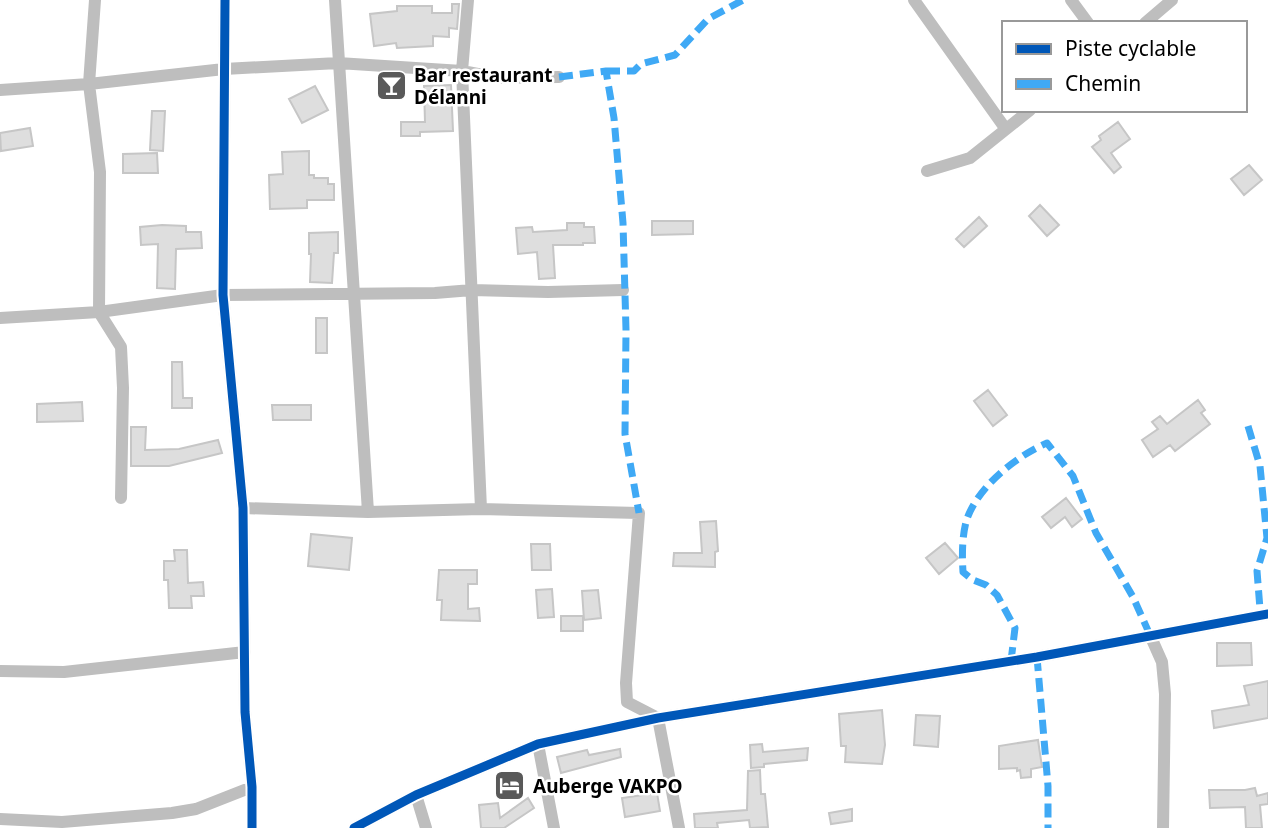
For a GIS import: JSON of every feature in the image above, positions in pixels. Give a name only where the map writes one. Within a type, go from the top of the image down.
[{"type":"street","points":[[95,0],[89,84],[100,172],[99,312],[121,347],[121,498]]},
{"type":"street","points":[[225,0],[223,295],[243,508],[245,712],[252,787],[252,828]]},
{"type":"street","points":[[335,0],[368,512]]},
{"type":"street","points":[[468,0],[462,71],[481,509]]},
{"type":"street","points":[[914,0],[1005,128]]},
{"type":"street","points":[[1071,0],[1087,21]]},
{"type":"street","points":[[1147,21],[1172,0]]},
{"type":"street","points":[[0,90],[89,84],[223,69],[338,64],[462,71],[499,78],[559,77]]},
{"type":"street","points":[[927,171],[970,158],[1027,112]]},
{"type":"street","points":[[0,318],[99,312],[223,295],[623,290]]},
{"type":"street","points":[[243,508],[368,512],[481,509],[639,513],[626,683],[627,702],[658,718]]},
{"type":"street","points":[[354,828],[416,795],[538,744],[658,718],[1266,617]]},
{"type":"street","points":[[1150,635],[1162,662],[1165,694],[1163,828]]},
{"type":"street","points":[[0,671],[64,672],[245,652]]},
{"type":"street","points":[[658,718],[679,828]]},
{"type":"street","points":[[538,744],[554,828]]},
{"type":"street","points":[[0,819],[62,822],[172,813],[196,809],[252,787]]},
{"type":"street","points":[[416,795],[426,828]]},
{"type":"building","points":[[452,4],[459,4],[457,29],[449,28],[449,37],[433,36],[433,46],[397,48],[396,43],[374,46],[370,14],[397,11],[397,6],[432,6],[432,13],[452,13]]},
{"type":"building","points":[[451,85],[453,131],[420,132],[420,136],[401,136],[401,122],[425,122],[424,86]]},
{"type":"building","points":[[315,86],[328,110],[302,123],[289,99]]},
{"type":"building","points":[[152,111],[165,111],[163,151],[150,150]]},
{"type":"building","points":[[1118,122],[1130,139],[1111,153],[1121,167],[1114,173],[1092,147],[1101,140],[1099,136]]},
{"type":"building","points":[[30,128],[33,146],[1,151],[0,133]]},
{"type":"building","points":[[309,151],[309,175],[314,175],[314,178],[328,178],[328,184],[334,184],[334,200],[307,200],[307,208],[270,209],[269,175],[283,174],[282,152]]},
{"type":"building","points":[[157,153],[158,173],[123,173],[123,154]]},
{"type":"building","points":[[1249,165],[1262,180],[1244,195],[1231,179]]},
{"type":"building","points":[[1040,205],[1059,225],[1047,236],[1029,216]]},
{"type":"building","points":[[979,217],[987,226],[964,247],[956,239]]},
{"type":"building","points":[[652,221],[693,221],[693,234],[652,235]]},
{"type":"building","points":[[567,223],[584,223],[584,227],[594,227],[595,243],[553,245],[555,278],[539,279],[537,252],[518,254],[516,228],[532,227],[533,232],[567,230]]},
{"type":"building","points":[[186,226],[186,232],[201,232],[202,248],[176,249],[175,289],[157,288],[158,244],[141,245],[140,227]]},
{"type":"building","points":[[338,232],[338,253],[334,253],[332,283],[310,282],[309,233]]},
{"type":"building","points":[[316,318],[327,318],[327,353],[316,353]]},
{"type":"building","points":[[172,362],[182,362],[183,398],[192,398],[192,408],[172,408]]},
{"type":"building","points":[[988,390],[1007,415],[993,426],[974,401]]},
{"type":"building","points":[[1198,400],[1205,410],[1201,413],[1210,424],[1175,451],[1170,445],[1153,457],[1142,440],[1158,429],[1152,422],[1160,416],[1167,424]]},
{"type":"building","points":[[82,402],[83,421],[37,422],[37,404]]},
{"type":"building","points":[[272,405],[311,405],[311,420],[273,420]]},
{"type":"building","points":[[131,427],[146,427],[145,450],[179,449],[218,440],[222,453],[169,466],[131,466]]},
{"type":"building","points":[[1066,498],[1082,519],[1072,527],[1065,517],[1051,528],[1042,517]]},
{"type":"building","points":[[716,521],[718,551],[715,552],[715,567],[673,566],[674,553],[702,553],[700,522]]},
{"type":"building","points":[[311,534],[352,538],[349,570],[308,566]]},
{"type":"building","points":[[945,543],[958,558],[939,574],[926,558]]},
{"type":"building","points":[[531,544],[550,544],[551,570],[532,570]]},
{"type":"building","points":[[174,550],[187,550],[188,583],[203,582],[204,596],[191,596],[192,608],[169,608],[164,561],[175,561]]},
{"type":"building","points":[[439,570],[477,570],[477,584],[468,584],[468,609],[479,608],[480,621],[441,620],[442,600],[437,600]]},
{"type":"building","points":[[552,589],[554,617],[538,618],[536,590]]},
{"type":"building","points":[[598,590],[601,618],[584,620],[582,591]]},
{"type":"building","points":[[561,616],[583,616],[583,631],[561,631]]},
{"type":"building","points":[[1217,643],[1251,643],[1252,665],[1217,666]]},
{"type":"building","points":[[1268,681],[1268,718],[1214,728],[1212,711],[1249,705],[1244,686]]},
{"type":"building","points":[[882,710],[885,745],[882,764],[845,762],[846,746],[841,746],[839,714]]},
{"type":"building","points":[[916,715],[940,716],[938,747],[914,745]]},
{"type":"building","points":[[1038,740],[1042,767],[1031,769],[1031,777],[1021,778],[1017,768],[999,769],[999,746]]},
{"type":"building","points":[[762,744],[763,752],[808,748],[807,760],[764,764],[764,767],[751,768],[750,745]]},
{"type":"building","points":[[620,749],[621,757],[561,773],[557,757],[587,750],[589,755]]},
{"type":"building","points":[[760,770],[761,794],[765,794],[768,827],[750,828],[749,820],[717,823],[718,828],[695,828],[694,814],[747,810],[748,771]]},
{"type":"building","points":[[1255,788],[1257,796],[1268,793],[1268,804],[1260,805],[1262,828],[1246,828],[1245,807],[1210,808],[1209,790]]},
{"type":"building","points":[[657,793],[660,811],[625,817],[622,798]]},
{"type":"building","points":[[528,798],[534,808],[504,828],[481,828],[479,805],[498,803],[500,818]]},
{"type":"building","points":[[852,809],[852,821],[831,824],[829,813]]},
{"type":"marked path","points":[[606,71],[634,71],[641,64],[675,55],[708,19],[743,0]]},
{"type":"marked path","points":[[559,77],[606,71],[614,118],[623,223],[625,434],[639,513]]},
{"type":"marked path","points":[[1248,426],[1260,466],[1267,538],[1257,571],[1260,609],[1263,615]]},
{"type":"marked path","points":[[1011,661],[1015,628],[997,595],[986,585],[963,572],[965,528],[971,509],[988,485],[1010,465],[1047,443],[1073,476],[1096,533],[1133,597],[1150,635]]},
{"type":"marked path","points":[[1037,657],[1048,786],[1048,828]]},
{"type":"cycle path","points":[[225,0],[223,295],[243,508],[245,712],[252,787],[252,828]]},
{"type":"cycle path","points":[[354,828],[416,795],[538,744],[658,718],[1037,657],[1268,614]]},
{"type":"place","name":"Bar restaurant Délanni","points":[[391,86]]},
{"type":"place","name":"Auberge VAKPO","points":[[510,786]]}]
